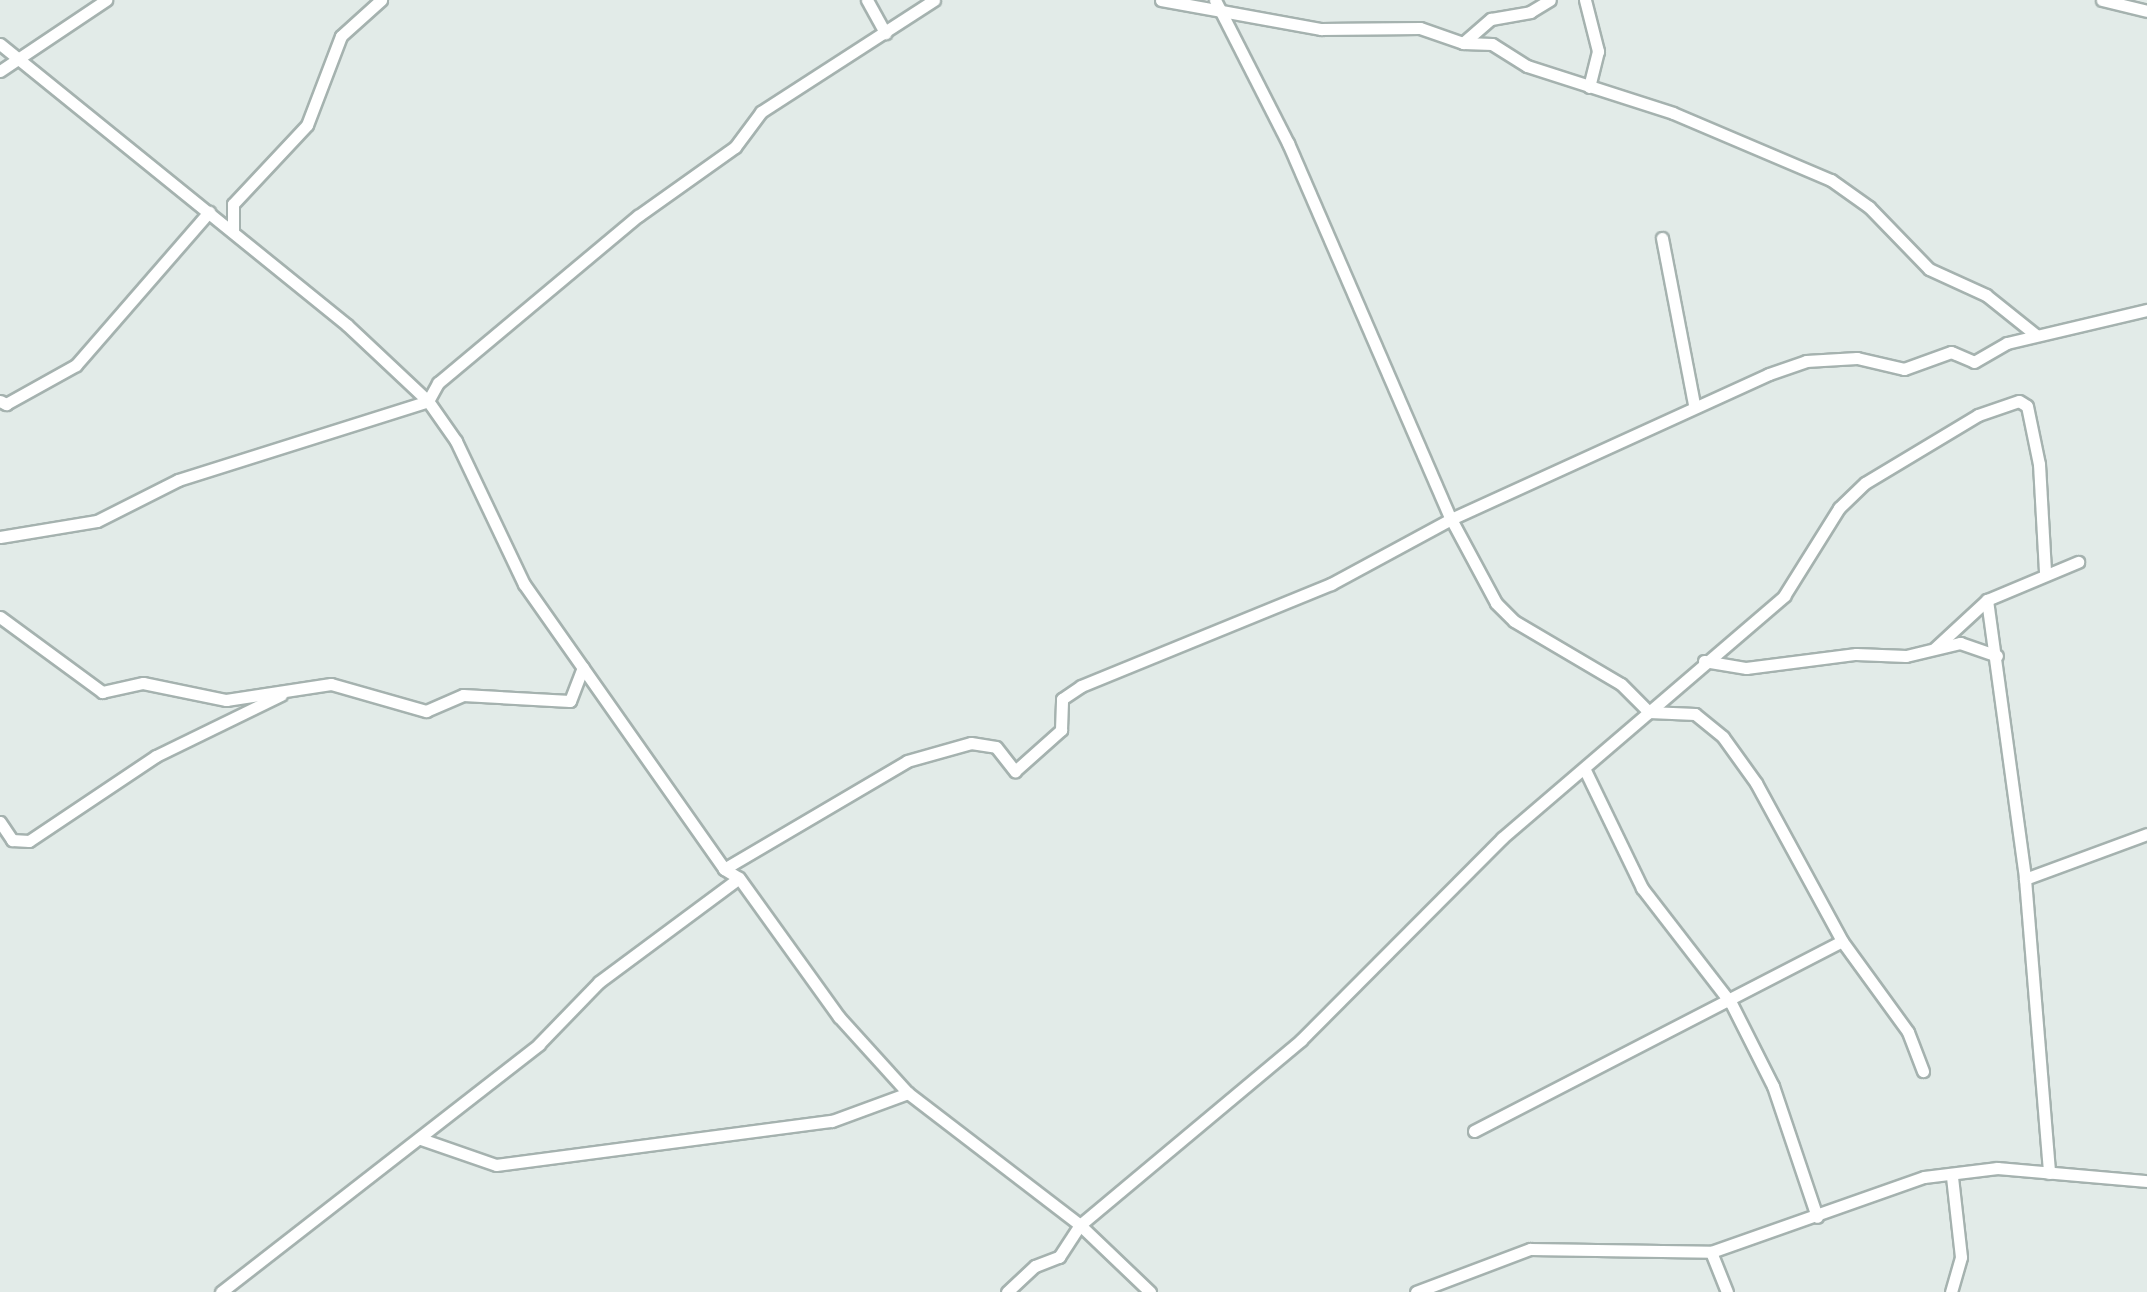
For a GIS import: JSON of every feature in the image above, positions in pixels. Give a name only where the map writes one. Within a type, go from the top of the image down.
[{"type":"street","points":[[0,71],[18,64],[106,0]]},
{"type":"street","points":[[233,232],[233,204],[307,125],[341,36],[381,0]]},
{"type":"street","points":[[867,0],[885,32]]},
{"type":"street","points":[[0,538],[97,521],[178,480],[428,401],[438,383],[638,216],[735,147],[761,112],[934,0]]},
{"type":"street","points":[[1161,0],[1217,4],[1320,28],[1420,28],[1463,43],[1492,44],[1528,66],[1734,136],[1831,180],[1869,207],[1930,269],[1986,295],[2036,335]]},
{"type":"street","points":[[1463,43],[1491,19],[1530,12],[1550,0]]},
{"type":"street","points":[[1585,0],[1598,51],[1589,87]]},
{"type":"street","points":[[2102,0],[2147,11]]},
{"type":"street","points":[[1217,4],[1288,144],[1451,519],[1488,591],[1514,621],[1621,684],[1649,712],[1695,714],[1723,737],[1756,783],[1842,941],[1908,1032],[1923,1071]]},
{"type":"street","points":[[0,44],[18,64],[233,232],[428,401],[456,442],[524,584],[724,869],[739,878],[839,1017],[908,1092],[1080,1225],[1150,1292]]},
{"type":"street","points":[[0,401],[6,404],[76,365],[209,212]]},
{"type":"street","points":[[1662,238],[1694,404]]},
{"type":"street","points":[[724,869],[907,761],[971,743],[996,747],[1015,771],[1061,730],[1062,699],[1080,686],[1331,584],[1451,519],[1694,404],[1806,361],[1857,358],[1904,369],[1951,352],[1974,362],[2036,335],[2147,310]]},
{"type":"street","points":[[1007,1292],[1035,1266],[1059,1257],[1080,1225],[1301,1040],[1450,884],[1796,584],[1849,496],[2003,403],[2019,401],[2030,417],[2045,572]]},
{"type":"street","points":[[1932,652],[1986,600],[2045,572],[2078,562]]},
{"type":"street","points":[[1986,600],[1997,656],[2025,879],[2049,1172]]},
{"type":"street","points":[[0,617],[102,692],[143,683],[226,700],[298,686],[344,686],[362,697],[426,712],[463,695],[570,701],[583,667]]},
{"type":"street","points":[[1704,661],[1746,668],[1932,652],[1960,643],[1997,656]]},
{"type":"street","points":[[0,822],[12,840],[29,841],[156,756],[298,686]]},
{"type":"street","points":[[1585,770],[1642,888],[1731,1002],[1773,1086],[1817,1217]]},
{"type":"street","points":[[2025,879],[2114,851],[2147,834]]},
{"type":"street","points":[[220,1292],[334,1197],[421,1139],[538,1044],[599,982],[739,878]]},
{"type":"street","points":[[1474,1131],[1731,1002],[1842,941]]},
{"type":"street","points":[[421,1139],[496,1166],[832,1121],[908,1092]]},
{"type":"street","points":[[1416,1292],[1530,1249],[1711,1252],[1924,1177],[1997,1168],[2147,1182]]},
{"type":"street","points":[[1952,1176],[1961,1257],[1952,1292]]},
{"type":"street","points":[[1711,1252],[1727,1292]]}]
